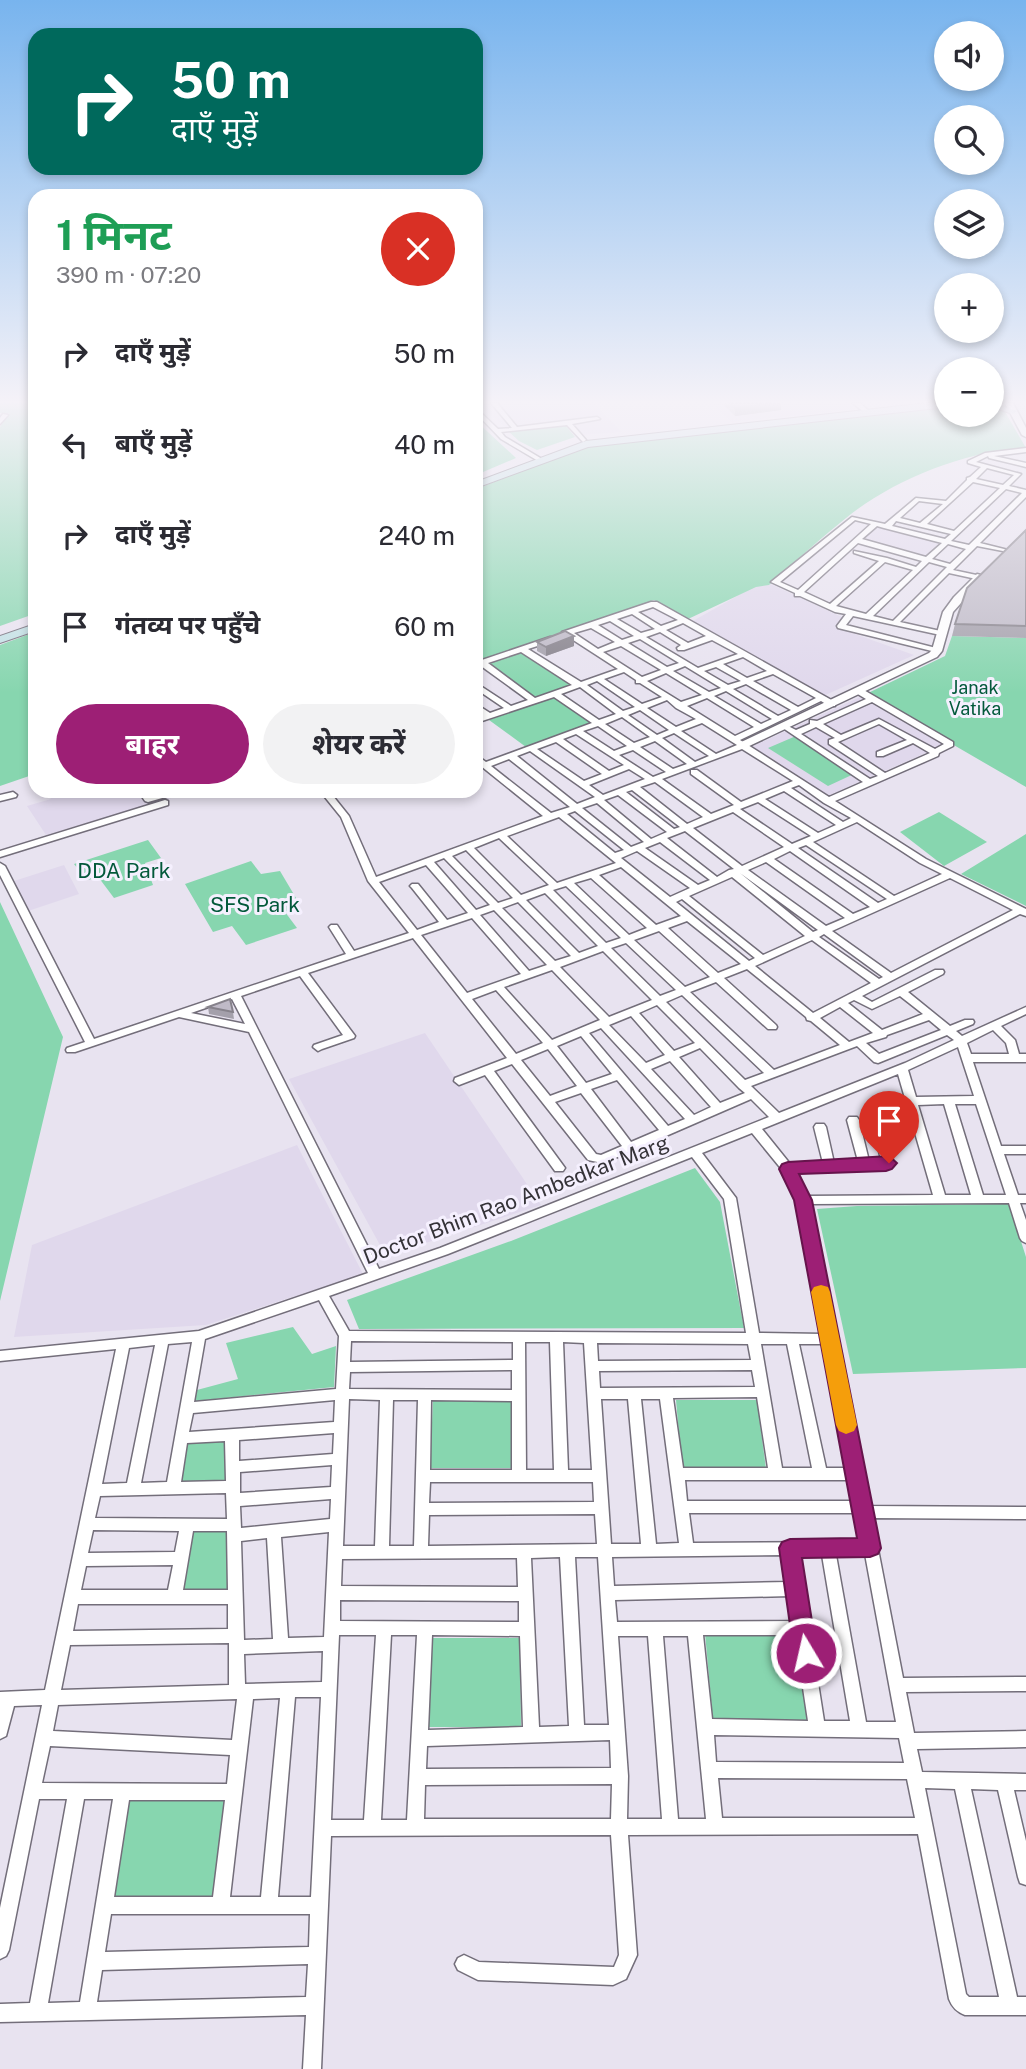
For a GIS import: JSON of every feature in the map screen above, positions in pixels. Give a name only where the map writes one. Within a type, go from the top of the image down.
[{"type":"main road","points":[[0,632],[28,622]]},
{"type":"main road","points":[[0,640],[28,630]]},
{"type":"street","points":[[886,527],[917,500]]},
{"type":"street","points":[[928,500],[948,503]]},
{"type":"street","points":[[922,525],[951,500]]},
{"type":"street","points":[[937,651],[841,626],[859,615],[943,542],[986,500]]},
{"type":"street","points":[[895,623],[1019,500]]},
{"type":"street","points":[[942,634],[831,607],[775,582],[853,518],[943,542],[1009,548]]},
{"type":"street","points":[[895,519],[952,532]]},
{"type":"street","points":[[800,595],[856,552],[875,524]]},
{"type":"street","points":[[863,542],[978,578]]},
{"type":"street","points":[[800,595],[863,542]]},
{"type":"street","points":[[996,560],[1009,548]]},
{"type":"street","points":[[856,552],[913,568]]},
{"type":"street","points":[[831,607],[885,559]]},
{"type":"street","points":[[737,743],[827,701],[859,691],[937,651],[948,612],[987,569]]},
{"type":"street","points":[[483,663],[653,603],[827,701]]},
{"type":"street","points":[[632,611],[687,646]]},
{"type":"street","points":[[610,618],[699,670],[869,782]]},
{"type":"street","points":[[596,653],[683,621]]},
{"type":"street","points":[[592,625],[760,727]]},
{"type":"street","points":[[568,633],[857,819],[949,875],[1023,912]]},
{"type":"street","points":[[668,652],[712,637]]},
{"type":"street","points":[[522,649],[622,714],[790,848],[877,907]]},
{"type":"street","points":[[699,670],[743,654]]},
{"type":"street","points":[[639,681],[686,663]]},
{"type":"street","points":[[718,664],[841,738]]},
{"type":"street","points":[[483,667],[535,701]]},
{"type":"street","points":[[483,720],[622,670]]},
{"type":"street","points":[[679,706],[774,671]]},
{"type":"street","points":[[598,678],[715,757]]},
{"type":"street","points":[[483,690],[510,709]]},
{"type":"street","points":[[828,801],[950,744],[859,691]]},
{"type":"street","points":[[555,694],[673,773]]},
{"type":"street","points":[[485,765],[666,698]]},
{"type":"street","points":[[796,733],[872,699]]},
{"type":"street","points":[[483,712],[490,717]]},
{"type":"street","points":[[818,749],[898,713]]},
{"type":"street","points":[[612,755],[701,720]]},
{"type":"street","points":[[881,721],[935,752]]},
{"type":"street","points":[[373,881],[673,773],[694,769],[760,727],[780,722]]},
{"type":"street","points":[[577,731],[710,818]]},
{"type":"street","points":[[556,738],[609,775]]},
{"type":"street","points":[[880,754],[914,740]]},
{"type":"street","points":[[832,743],[884,775]]},
{"type":"street","points":[[531,748],[600,799],[650,842]]},
{"type":"street","points":[[511,756],[634,849],[697,889]]},
{"type":"street","points":[[485,765],[618,860],[848,1046]]},
{"type":"street","points":[[582,785],[629,766]]},
{"type":"street","points":[[71,1050],[592,874],[634,849],[798,782]]},
{"type":"street","points":[[634,787],[687,827],[812,936],[878,983]]},
{"type":"street","points":[[784,787],[842,825]]},
{"type":"street","points":[[620,792],[673,833]]},
{"type":"street","points":[[0,798],[13,795]]},
{"type":"street","points":[[330,798],[345,816],[373,881],[592,1157],[602,1158],[667,1132],[718,1108],[772,1074],[931,1015]]},
{"type":"street","points":[[758,798],[817,836]]},
{"type":"street","points":[[0,853],[165,803]]},
{"type":"street","points":[[669,901],[857,819]]},
{"type":"street","points":[[501,835],[603,948],[777,1118]]},
{"type":"street","points":[[661,838],[716,880]]},
{"type":"street","points":[[806,841],[894,900]]},
{"type":"street","points":[[468,847],[578,957]]},
{"type":"street","points":[[446,855],[692,1119]]},
{"type":"street","points":[[767,858],[852,918]]},
{"type":"street","points":[[428,861],[527,975]]},
{"type":"street","points":[[0,866],[91,1043]]},
{"type":"street","points":[[736,871],[827,930],[890,977]]},
{"type":"street","points":[[592,874],[772,1027]]},
{"type":"street","points":[[459,1080],[717,978],[949,875]]},
{"type":"street","points":[[567,882],[772,1074]]},
{"type":"street","points":[[415,886],[445,923]]},
{"type":"street","points":[[683,895],[762,959]]},
{"type":"street","points":[[811,1018],[1023,912]]},
{"type":"street","points":[[466,997],[688,917]]},
{"type":"street","points":[[334,927],[352,955]]},
{"type":"street","points":[[302,972],[350,1036],[318,1047]]},
{"type":"street","points":[[855,996],[872,1006],[939,972]]},
{"type":"street","points":[[498,986],[550,1044],[629,1147]]},
{"type":"street","points":[[901,991],[961,1041],[1026,1238]]},
{"type":"street","points":[[235,995],[376,1276]]},
{"type":"street","points":[[841,1003],[882,1035]]},
{"type":"street","name":"Doctor Bhim Rao Ambedkar Marg","points":[[0,1356],[199,1336],[322,1295],[902,1068],[1026,1010]]},
{"type":"street","points":[[632,1011],[718,1108]]},
{"type":"street","points":[[178,1013],[252,1028]]},
{"type":"street","points":[[859,1042],[878,1059],[969,1022]]},
{"type":"street","points":[[995,1026],[1011,1042],[1021,1058]]},
{"type":"street","points":[[582,1031],[667,1132]]},
{"type":"street","points":[[643,1068],[701,1044]]},
{"type":"street","points":[[966,1058],[1021,1058]]},
{"type":"street","points":[[902,1068],[940,1199]]},
{"type":"street","points":[[487,1070],[559,1168]]},
{"type":"street","points":[[547,1101],[619,1075]]},
{"type":"street","points":[[912,1101],[980,1100]]},
{"type":"street","points":[[949,1101],[978,1199]]},
{"type":"street","points":[[788,1169],[889,1163],[876,1112]]},
{"type":"street","points":[[853,1120],[865,1166]]},
{"type":"street","points":[[754,1127],[788,1169],[803,1200],[958,1999],[965,2006],[1018,2005],[961,1781]]},
{"type":"street","points":[[820,1127],[829,1166]]},
{"type":"street","points":[[996,1150],[1026,1150]]},
{"type":"street","points":[[694,1151],[730,1198],[776,1474]]},
{"type":"street","points":[[803,1200],[1026,1199]]},
{"type":"street","points":[[312,2069],[345,1336],[322,1295]]},
{"type":"street","points":[[173,1488],[199,1336]]},
{"type":"street","points":[[345,1336],[830,1339]]},
{"type":"street","points":[[519,1337],[519,1476]]},
{"type":"street","points":[[556,1337],[561,1476]]},
{"type":"street","points":[[464,1964],[478,1971],[613,1976],[620,1973],[628,1955],[619,1829],[620,1776],[590,1337]]},
{"type":"street","points":[[133,1489],[163,1339]]},
{"type":"street","points":[[792,1339],[820,1474]]},
{"type":"street","points":[[0,1950],[3,1917],[33,1791],[124,1343]]},
{"type":"street","points":[[592,1366],[759,1364]]},
{"type":"street","points":[[344,1367],[519,1366]]},
{"type":"street","points":[[594,1394],[763,1392]]},
{"type":"street","points":[[666,1393],[687,1550]]},
{"type":"street","points":[[186,1408],[343,1394],[519,1396]]},
{"type":"street","points":[[635,1394],[649,1550]]},
{"type":"street","points":[[382,1553],[387,1395]]},
{"type":"street","points":[[421,1552],[425,1395]]},
{"type":"street","points":[[181,1438],[342,1427]]},
{"type":"street","points":[[220,1906],[239,1748],[241,1691],[236,1641],[232,1434]]},
{"type":"street","points":[[232,1468],[340,1459]]},
{"type":"street","points":[[677,1474],[856,1474]]},
{"type":"street","points":[[423,1475],[600,1476]]},
{"type":"street","points":[[94,1490],[173,1488],[233,1494],[339,1492]]},
{"type":"street","points":[[681,1507],[1026,1513]]},
{"type":"street","points":[[422,1509],[602,1508]]},
{"type":"street","points":[[87,1524],[187,1525],[274,1531],[337,1525]]},
{"type":"street","points":[[174,1597],[187,1525]]},
{"type":"street","points":[[274,1531],[281,1646]]},
{"type":"street","points":[[790,1548],[817,1729]]},
{"type":"street","points":[[828,1548],[859,1729]]},
{"type":"street","points":[[336,1553],[870,1548]]},
{"type":"street","points":[[524,1551],[531,1735]]},
{"type":"street","points":[[567,1551],[577,1733]]},
{"type":"street","points":[[80,1560],[181,1558]]},
{"type":"street","points":[[608,1593],[796,1589]]},
{"type":"street","points":[[334,1593],[526,1594]]},
{"type":"street","points":[[72,1597],[235,1597]]},
{"type":"street","points":[[610,1629],[802,1628]]},
{"type":"street","points":[[64,1637],[236,1641],[281,1646],[384,1629],[527,1629]]},
{"type":"street","points":[[372,1828],[384,1629]]},
{"type":"street","points":[[415,1828],[425,1629]]},
{"type":"street","points":[[655,1629],[671,1827]]},
{"type":"street","points":[[695,1629],[715,1827]]},
{"type":"street","points":[[896,1685],[1026,1684]]},
{"type":"street","points":[[0,1731],[4,1699],[330,1689]]},
{"type":"street","points":[[270,1905],[288,1690]]},
{"type":"street","points":[[705,1727],[859,1729],[906,1736],[1026,1739]]},
{"type":"street","points":[[419,1738],[617,1732]]},
{"type":"street","points":[[44,1738],[239,1748]]},
{"type":"street","points":[[709,1770],[914,1775],[961,1781],[1026,1782]]},
{"type":"street","points":[[418,1777],[620,1776]]},
{"type":"street","points":[[1004,1782],[1026,1877]]},
{"type":"street","points":[[33,1791],[234,1792]]},
{"type":"street","points":[[37,2012],[78,1791]]},
{"type":"street","points":[[88,2011],[122,1791]]},
{"type":"street","points":[[324,1828],[923,1826]]},
{"type":"street","points":[[104,1906],[320,1905]]},
{"type":"street","points":[[95,1961],[318,1955]]},
{"type":"street","points":[[0,2013],[316,2006]]},
{"type":"shaded area","points":[[876,526],[940,542],[924,557],[859,540]]},
{"type":"shaded area","points":[[764,581],[846,619],[835,627],[914,655],[821,697],[691,622]]},
{"type":"shaded area","points":[[860,697],[944,745],[827,796],[751,747]]},
{"type":"shaded area","points":[[171,798],[46,835],[27,806],[51,799]]},
{"type":"shaded area","points":[[64,865],[79,894],[28,911],[14,881]]},
{"type":"shaded area","points":[[425,1033],[541,1205],[386,1256],[289,1079]]},
{"type":"shaded area","points":[[297,1145],[363,1274],[206,1325],[14,1337],[32,1245]]},
{"type":"green space","points":[[0,500],[28,500],[28,616],[0,626]]},
{"type":"green space","points":[[483,500],[872,500],[851,514],[769,585],[756,587],[688,619],[654,600],[483,661]]},
{"type":"green space","points":[[28,635],[28,776],[0,786],[0,645]]},
{"type":"green space","name":"Janak Vatika","points":[[952,636],[1026,638],[1026,787],[866,694],[945,656]]},
{"type":"green space","points":[[522,651],[572,685],[536,698],[489,663]]},
{"type":"green space","points":[[554,697],[592,723],[526,747],[489,720]]},
{"type":"green space","points":[[796,736],[856,773],[828,786],[768,748]]},
{"type":"green space","points":[[939,812],[987,842],[944,866],[900,832]]},
{"type":"green space","points":[[1026,834],[1026,906],[961,874]]},
{"type":"green space","name":"DDA Park","points":[[148,840],[161,858],[145,863],[153,885],[114,898],[99,878],[87,880],[74,864]]},
{"type":"green space","name":"SFS Park","points":[[251,861],[261,874],[280,871],[299,903],[285,912],[297,928],[246,945],[232,926],[213,932],[185,884]]},
{"type":"green space","points":[[0,902],[63,1037],[0,1301]]},
{"type":"green space","points":[[695,1168],[720,1202],[744,1328],[359,1329],[347,1300],[511,1241]]},
{"type":"green space","points":[[1009,1204],[1026,1257],[1026,1368],[853,1374],[817,1209]]},
{"type":"green space","points":[[293,1327],[312,1354],[336,1346],[334,1387],[195,1401],[197,1390],[238,1379],[226,1343]]},
{"type":"green space","points":[[433,1400],[514,1400],[514,1468],[430,1468]]},
{"type":"green space","points":[[676,1400],[757,1400],[766,1469],[682,1469]]},
{"type":"green space","points":[[229,1436],[231,1485],[176,1487],[184,1438]]},
{"type":"green space","points":[[189,1526],[230,1526],[231,1595],[176,1594]]},
{"type":"green space","points":[[705,1633],[796,1633],[808,1722],[713,1722]]},
{"type":"green space","points":[[429,1638],[520,1638],[521,1727],[425,1727]]},
{"type":"green space","points":[[129,1795],[228,1795],[214,1899],[110,1899]]},
{"type":"building","points":[[1026,530],[1026,626],[955,624],[967,588]]},
{"type":"building","points":[[565,631],[574,636],[546,647],[537,642]]},
{"type":"building","points":[[230,999],[233,1012],[208,1007]]},
{"type":"slow traffic","points":[[821,1292],[846,1425]]},
{"type":"route","points":[[806,1653],[790,1548],[870,1548],[803,1200],[788,1169],[889,1163]]}]
